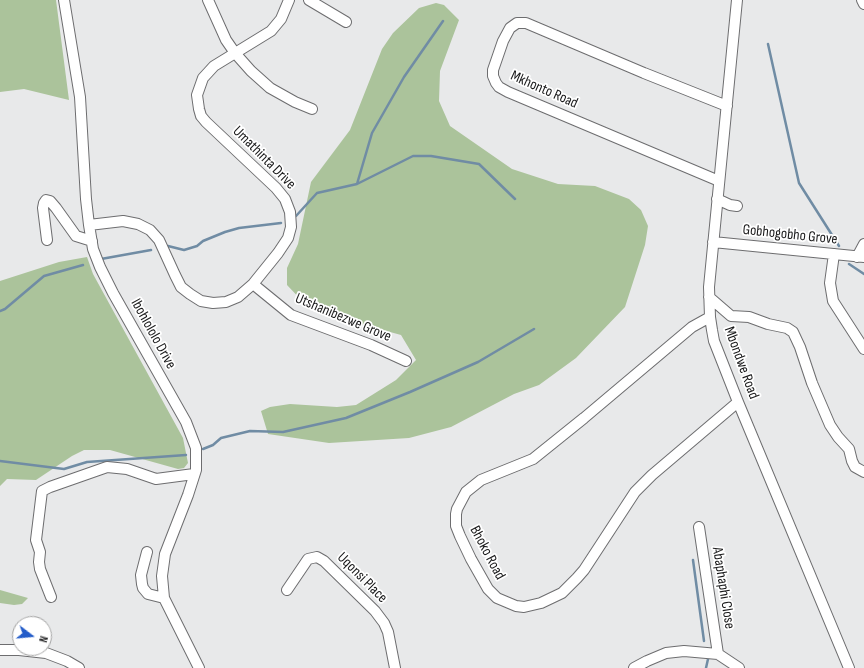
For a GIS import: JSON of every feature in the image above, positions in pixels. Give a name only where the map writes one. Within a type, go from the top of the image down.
[{"type":"street","name":"Ibohlololo Drive","points":[[64,0],[80,97],[89,225],[92,241],[100,267],[113,294],[186,422],[196,448],[196,470],[165,554],[162,576],[164,598],[199,668]]},
{"type":"street","points":[[208,0],[219,26],[235,53],[251,71],[270,88],[295,102],[312,109]]},
{"type":"street","name":"Umathinta Drive","points":[[89,225],[123,221],[138,224],[150,230],[159,240],[182,287],[201,301],[212,303],[226,302],[238,297],[253,284],[285,244],[290,232],[291,220],[288,205],[281,193],[201,116],[197,95],[203,78],[214,66],[271,31],[281,19],[289,0]]},
{"type":"street","points":[[309,0],[346,22]]},
{"type":"street","name":"Mbondwe Road","points":[[737,0],[717,199],[709,297],[710,317],[714,341],[849,668]]},
{"type":"street","points":[[862,0],[864,4]]},
{"type":"street","name":"Mkhonto Road","points":[[719,180],[508,92],[499,87],[496,83],[493,76],[493,70],[503,41],[510,28],[517,23],[526,23],[727,106]]},
{"type":"street","points":[[717,199],[732,206],[737,206]]},
{"type":"street","points":[[47,240],[44,208],[44,203],[46,200],[50,201],[56,208],[76,236],[92,241]]},
{"type":"street","name":"Gobhogobho Grove","points":[[713,242],[860,257]]},
{"type":"street","points":[[860,257],[864,244]]},
{"type":"street","points":[[834,254],[830,283],[833,301],[863,345]]},
{"type":"street","name":"Utshanibezwe Grove","points":[[253,284],[291,315],[371,345],[406,361]]},
{"type":"street","points":[[709,297],[731,316],[749,317],[768,324],[787,328],[793,332],[830,426],[849,449],[853,464],[859,470],[864,472]]},
{"type":"street","name":"Bhoko Road","points":[[710,317],[692,327],[533,459],[481,480],[466,492],[457,509],[456,526],[467,552],[488,589],[497,598],[516,606],[541,603],[562,592],[574,582],[584,570],[635,492],[652,475],[738,402]]},
{"type":"street","points":[[51,597],[40,569],[40,552],[36,540],[42,491],[50,486],[107,467],[127,469],[156,479],[194,474]]},
{"type":"street","name":"Abaphaphi Close","points":[[699,527],[718,654]]},
{"type":"street","points":[[147,552],[141,575],[142,584],[148,594],[164,598]]},
{"type":"street","name":"Uqonsi Place","points":[[287,590],[308,559],[317,557],[324,561],[384,623],[388,632],[395,668]]},
{"type":"street","points":[[0,650],[19,650],[46,653],[67,661],[79,668]]},
{"type":"street","points":[[634,668],[666,653],[684,651],[718,654],[739,668]]},
{"type":"green space","points":[[0,0],[56,0],[69,100],[24,89],[0,92]]},
{"type":"green space","points":[[436,3],[444,5],[459,20],[440,71],[439,101],[450,126],[512,169],[558,184],[595,186],[629,199],[641,210],[648,226],[645,245],[625,307],[576,358],[539,385],[514,394],[451,427],[409,438],[329,443],[268,434],[261,411],[270,407],[290,404],[337,407],[356,405],[396,380],[416,360],[401,335],[321,313],[305,304],[287,285],[287,268],[298,244],[311,182],[350,130],[382,49],[393,33],[419,8]]},
{"type":"green space","points":[[87,257],[93,274],[183,438],[188,463],[184,468],[178,469],[110,450],[84,450],[72,456],[36,480],[7,479],[0,486],[0,281],[59,262]]},
{"type":"green space","points":[[0,590],[28,598],[22,604],[14,605],[0,603]]},
{"type":"waterway","points":[[357,184],[372,133],[404,77],[443,21]]},
{"type":"waterway","points":[[768,44],[799,183],[839,246]]},
{"type":"waterway","points":[[296,216],[317,193],[357,184],[413,156],[431,156],[479,164],[515,199]]},
{"type":"waterway","points":[[168,246],[184,250],[197,246],[203,241],[225,232],[239,228],[281,223]]},
{"type":"waterway","points":[[101,259],[151,250]]},
{"type":"waterway","points":[[849,264],[864,274]]},
{"type":"waterway","points":[[0,311],[5,309],[44,276],[83,265]]},
{"type":"waterway","points":[[203,449],[213,445],[221,438],[250,431],[283,432],[346,418],[478,362],[534,329]]},
{"type":"waterway","points":[[0,461],[64,469],[87,462],[186,455]]},
{"type":"waterway","points":[[693,560],[704,641]]},
{"type":"waterway","points":[[706,668],[708,659]]}]
